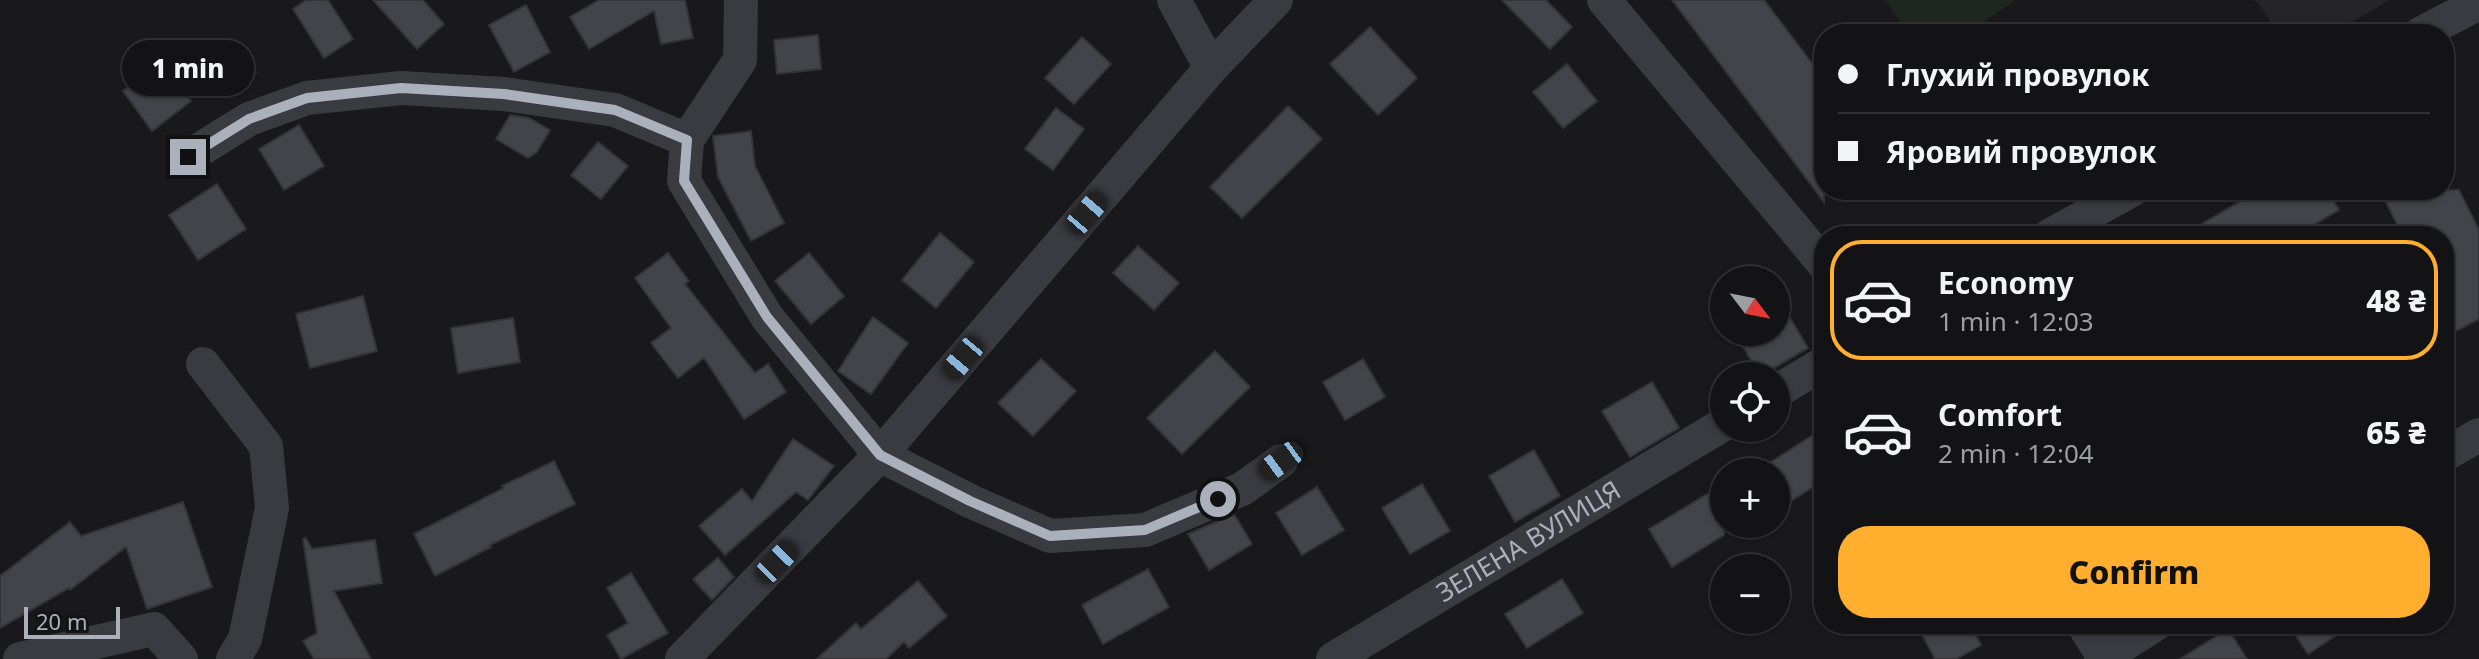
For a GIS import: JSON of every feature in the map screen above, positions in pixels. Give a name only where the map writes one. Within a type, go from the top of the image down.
[{"type":"street","points":[[741,0],[740,60],[687,140],[684,181],[767,317],[880,455],[970,501],[1050,536],[1145,530],[1242,489],[1281,461]]},
{"type":"street","points":[[1174,0],[1211,68]]},
{"type":"street","points":[[682,659],[880,455],[1211,68],[1276,0]]},
{"type":"street","points":[[1604,0],[1814,252]]},
{"type":"street","points":[[2439,24],[2479,3]]},
{"type":"street","points":[[188,157],[249,119],[307,98],[401,88],[504,94],[615,110],[687,140]]},
{"type":"street","points":[[2067,226],[2114,200]]},
{"type":"street","points":[[203,364],[266,446],[272,508],[245,639],[233,659]]},
{"type":"street","points":[[1790,384],[1814,369]]},
{"type":"street","name":"ЗЕЛЕНА ВУЛИЦЯ","points":[[1333,659],[1710,432]]},
{"type":"street","points":[[2454,449],[2479,435]]},
{"type":"street","points":[[20,659],[154,629],[181,659]]},
{"type":"street","points":[[2089,634],[2103,658],[2140,634]]},
{"type":"shaded area","points":[[1885,0],[2014,0],[1981,24],[1901,24]]},
{"type":"shaded area","points":[[2253,0],[2390,0],[2348,24],[2272,24]]},
{"type":"building","points":[[306,0],[328,0],[353,39],[324,58],[293,9]]},
{"type":"building","points":[[373,0],[423,0],[444,24],[417,49]]},
{"type":"building","points":[[599,0],[685,0],[693,38],[661,44],[654,11],[589,49],[570,17]]},
{"type":"building","points":[[1502,0],[1546,0],[1572,27],[1550,49]]},
{"type":"building","points":[[1672,0],[1764,0],[1814,66],[1814,189]]},
{"type":"building","points":[[526,5],[550,52],[514,72],[489,25]]},
{"type":"building","points":[[1370,27],[1417,78],[1378,115],[1330,64]]},
{"type":"building","points":[[818,35],[821,69],[777,74],[774,40]]},
{"type":"building","points":[[1082,37],[1111,64],[1074,104],[1045,78]]},
{"type":"building","points":[[237,45],[256,73],[223,96],[203,67]]},
{"type":"building","points":[[162,62],[191,101],[152,131],[123,91]]},
{"type":"building","points":[[1567,64],[1597,101],[1563,128],[1533,92]]},
{"type":"building","points":[[1288,106],[1322,139],[1242,218],[1210,187]]},
{"type":"building","points":[[1056,108],[1084,129],[1053,170],[1025,149]]},
{"type":"building","points":[[510,115],[529,118],[550,130],[537,152],[528,158],[496,139]]},
{"type":"building","points":[[299,125],[324,166],[284,190],[259,149]]},
{"type":"building","points":[[751,131],[755,166],[784,223],[751,241],[718,177],[713,136]]},
{"type":"building","points":[[598,142],[628,166],[601,199],[571,175]]},
{"type":"building","points":[[217,184],[246,229],[198,260],[169,215]]},
{"type":"building","points":[[2454,190],[2459,190],[2479,230],[2479,319],[2454,332],[2454,226],[2398,226],[2385,200],[2454,200]]},
{"type":"building","points":[[2243,200],[2333,200],[2339,210],[2311,226],[2198,226]]},
{"type":"building","points":[[940,233],[974,262],[936,308],[902,280]]},
{"type":"building","points":[[1138,246],[1179,283],[1154,310],[1113,273]]},
{"type":"building","points":[[668,253],[689,281],[685,284],[755,373],[768,364],[786,392],[744,419],[704,358],[678,378],[651,343],[671,328],[635,278]]},
{"type":"building","points":[[809,253],[844,296],[811,324],[775,281]]},
{"type":"building","points":[[363,296],[377,351],[310,368],[296,314]]},
{"type":"building","points":[[873,317],[908,343],[871,394],[838,371]]},
{"type":"building","points":[[513,318],[520,362],[458,373],[451,328]]},
{"type":"building","points":[[1790,318],[1808,348],[1784,362],[1752,362],[1743,346],[1790,346]]},
{"type":"building","points":[[1215,351],[1250,387],[1182,454],[1147,418]]},
{"type":"building","points":[[1041,359],[1076,391],[1033,436],[998,403]]},
{"type":"building","points":[[1363,359],[1385,397],[1345,420],[1323,382]]},
{"type":"building","points":[[1652,382],[1679,428],[1630,457],[1602,411]]},
{"type":"building","points":[[1814,434],[1814,486],[1790,501],[1790,458],[1777,458]]},
{"type":"building","points":[[793,439],[834,466],[808,500],[796,492],[725,555],[699,526],[742,489],[752,501]]},
{"type":"building","points":[[1534,450],[1560,496],[1515,522],[1489,476]]},
{"type":"building","points":[[554,461],[575,504],[490,545],[435,576],[414,534]]},
{"type":"building","points":[[1422,484],[1450,531],[1410,554],[1382,508]]},
{"type":"building","points":[[1317,487],[1344,530],[1302,555],[1276,513]]},
{"type":"building","points":[[1710,492],[1710,538],[1719,538],[1672,567],[1649,529]]},
{"type":"building","points":[[183,502],[212,587],[147,609],[126,547],[70,590],[0,628],[0,576],[70,522],[81,536]]},
{"type":"building","points":[[1234,514],[1252,544],[1209,570],[1188,534]]},
{"type":"building","points":[[306,538],[312,549],[375,540],[382,583],[334,591],[371,659],[314,659],[303,641],[317,633],[303,539]]},
{"type":"building","points":[[718,558],[734,577],[712,600],[693,579]]},
{"type":"building","points":[[1148,569],[1169,607],[1103,644],[1082,605]]},
{"type":"building","points":[[631,573],[668,633],[621,659],[607,635],[628,623],[607,588]]},
{"type":"building","points":[[1562,579],[1583,613],[1527,648],[1505,614]]},
{"type":"building","points":[[918,581],[947,616],[909,648],[904,642],[886,659],[817,659],[856,623],[861,629]]},
{"type":"building","points":[[1922,634],[1975,634],[1981,645],[1956,659],[1935,659]]},
{"type":"building","points":[[2220,634],[2231,634],[2247,659],[2180,659]]},
{"type":"building","points":[[2295,634],[2338,634],[2308,654]]},
{"type":"route","points":[[188,157],[249,119],[307,98],[401,88],[504,94],[615,110],[687,140],[684,181],[767,317],[880,455],[970,501],[1050,536],[1145,530],[1218,499]]}]
